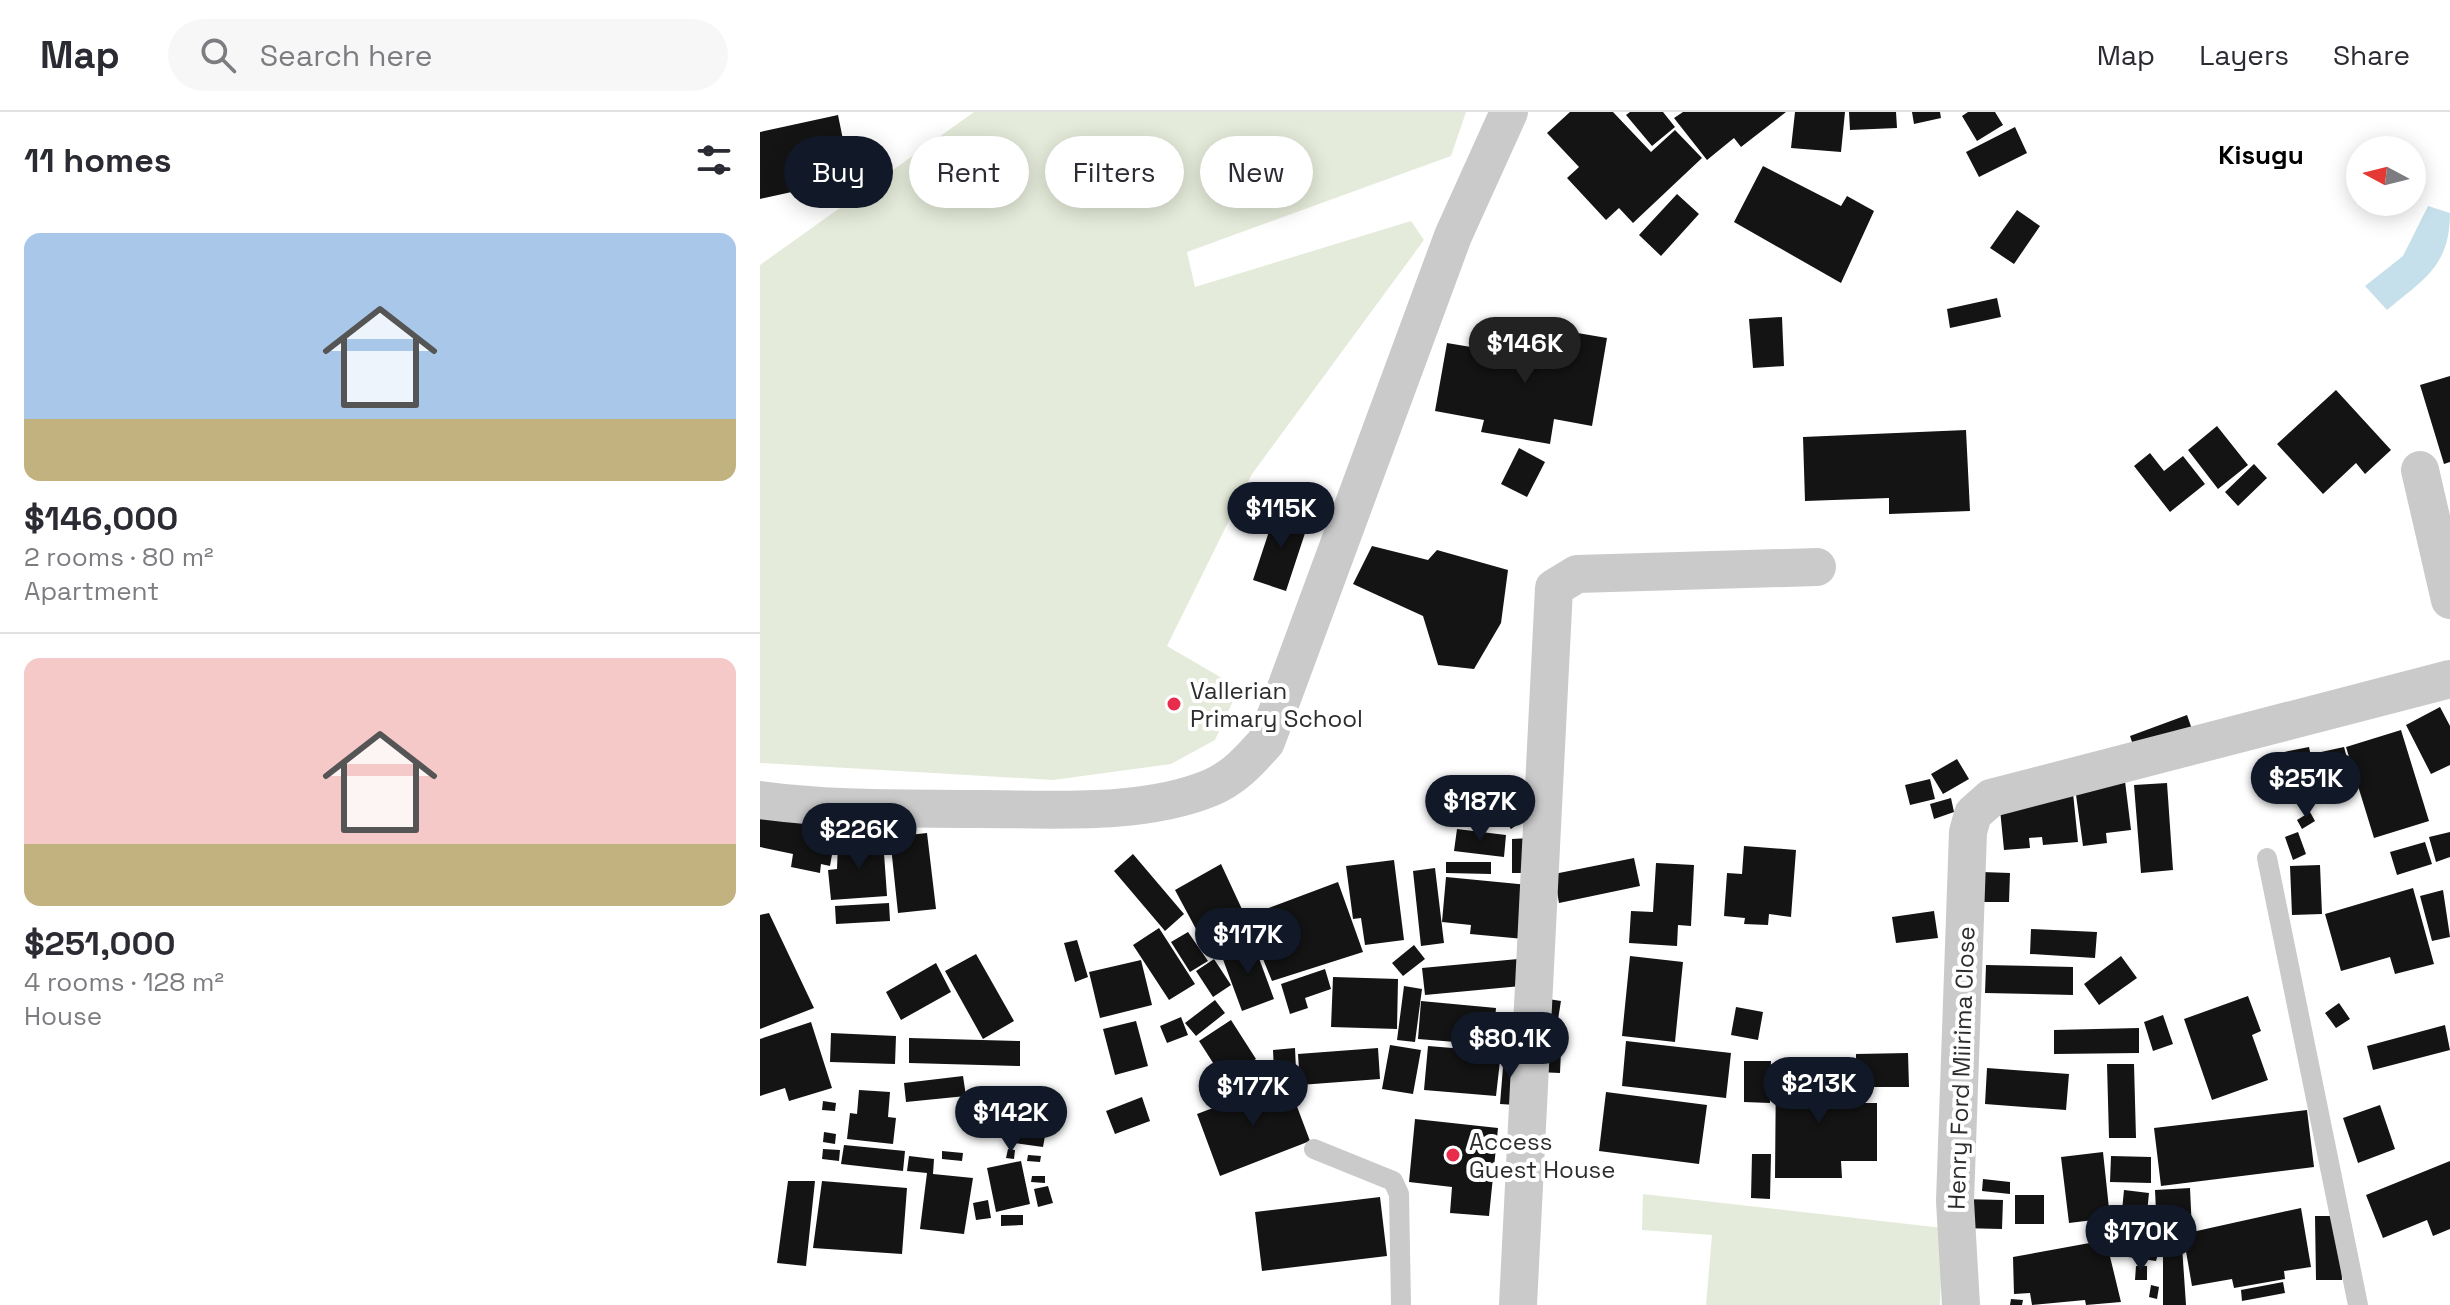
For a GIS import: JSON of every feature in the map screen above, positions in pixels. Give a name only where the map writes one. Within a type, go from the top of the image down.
[{"type":"street","points":[[760,800],[852,808],[1084,809],[1157,800],[1207,789],[1233,777],[1266,742],[1453,236],[1509,112]]},
{"type":"street","points":[[2420,470],[2450,600]]},
{"type":"street","points":[[1518,1305],[1554,588],[1577,574],[1817,567]]},
{"type":"street","name":"Henry Ford Miirima Close","points":[[1961,1305],[1955,1201],[1968,832],[1973,814],[1991,798],[2450,679]]},
{"type":"lane","points":[[2267,858],[2358,1305]]},
{"type":"lane","points":[[1314,1149],[1393,1181],[1399,1194],[1401,1305]]},
{"type":"green space","points":[[974,112],[1466,112],[1451,156],[1313,206],[1313,136],[1200,136],[1200,208],[1308,208],[1187,252],[1195,287],[1411,221],[1424,240],[1252,474],[1167,646],[1239,688],[1215,740],[1171,764],[1053,780],[760,763],[760,265],[840,208],[893,208],[893,170],[909,158],[909,208],[1029,208],[1029,136],[940,136]]},
{"type":"green space","points":[[1643,1194],[1943,1228],[1940,1305],[1706,1305],[1712,1235],[1642,1230]]},
{"type":"water","points":[[2428,206],[2450,213],[2449,231],[2440,259],[2423,280],[2387,310],[2365,286],[2403,256],[2423,216],[2426,216]]},
{"type":"building","points":[[1570,112],[1613,112],[1651,152],[1675,130],[1702,158],[1633,223],[1619,208],[1606,220],[1567,178],[1579,167],[1547,133]]},
{"type":"building","points":[[1630,112],[1663,112],[1675,127],[1652,146],[1626,115]]},
{"type":"building","points":[[1683,112],[1786,112],[1741,147],[1734,138],[1707,160],[1674,118]]},
{"type":"building","points":[[1795,112],[1845,112],[1841,152],[1791,148]]},
{"type":"building","points":[[1849,112],[1896,112],[1897,128],[1850,130]]},
{"type":"building","points":[[1912,112],[1940,112],[1941,118],[1914,124]]},
{"type":"building","points":[[1968,112],[1995,112],[2003,125],[1977,141],[1962,116]]},
{"type":"building","points":[[838,115],[842,136],[784,136],[784,194],[760,199],[760,132]]},
{"type":"building","points":[[2015,127],[2027,153],[1979,177],[1966,152]]},
{"type":"building","points":[[1763,166],[1841,206],[1847,196],[1874,211],[1841,283],[1734,222]]},
{"type":"building","points":[[1677,194],[1699,214],[1661,256],[1639,235]]},
{"type":"building","points":[[2017,210],[2040,226],[2014,264],[1990,248]]},
{"type":"building","points":[[1997,298],[2001,317],[1950,328],[1947,309]]},
{"type":"building","points":[[1782,317],[1784,366],[1753,368],[1749,319]]},
{"type":"building","points":[[1542,327],[1607,338],[1592,426],[1554,419],[1550,444],[1481,432],[1484,420],[1435,411],[1447,343],[1536,358]]},
{"type":"building","points":[[2450,376],[2450,462],[2444,464],[2420,385]]},
{"type":"building","points":[[2336,390],[2391,450],[2365,474],[2356,463],[2323,494],[2277,444]]},
{"type":"building","points":[[2217,426],[2248,465],[2218,489],[2188,450]]},
{"type":"building","points":[[1966,430],[1970,511],[1889,514],[1889,498],[1805,501],[1803,437]]},
{"type":"building","points":[[1519,448],[1545,462],[1527,497],[1501,484]]},
{"type":"building","points":[[2150,453],[2164,471],[2183,456],[2205,484],[2170,512],[2134,466]]},
{"type":"building","points":[[2254,464],[2267,478],[2238,506],[2225,492]]},
{"type":"building","points":[[1276,510],[1309,521],[1286,591],[1253,580]]},
{"type":"building","points":[[1372,546],[1428,560],[1437,550],[1508,570],[1501,623],[1474,669],[1438,665],[1423,616],[1353,584]]},
{"type":"building","points":[[2440,707],[2450,726],[2450,765],[2431,774],[2406,725]]},
{"type":"building","points":[[2187,715],[2193,732],[2136,754],[2130,736]]},
{"type":"building","points":[[2401,730],[2429,821],[2374,838],[2346,747]]},
{"type":"building","points":[[2309,747],[2318,789],[2277,797],[2269,755]]},
{"type":"building","points":[[2344,747],[2353,780],[2330,786],[2321,752]]},
{"type":"building","points":[[1957,759],[1969,779],[1943,794],[1931,774]]},
{"type":"building","points":[[2124,773],[2131,830],[2106,833],[2107,843],[2083,846],[2074,780]]},
{"type":"building","points":[[1930,779],[1935,799],[1910,805],[1905,785]]},
{"type":"building","points":[[2167,783],[2173,870],[2141,873],[2134,785]]},
{"type":"building","points":[[2073,793],[2078,842],[2043,845],[2042,837],[2029,838],[2030,848],[2004,850],[1999,799]]},
{"type":"building","points":[[1951,798],[1954,812],[1934,819],[1930,804]]},
{"type":"building","points":[[1521,801],[1531,815],[1511,829],[1501,815]]},
{"type":"building","points":[[760,809],[826,822],[824,830],[836,832],[830,866],[821,864],[820,873],[791,867],[793,854],[760,847]]},
{"type":"building","points":[[2310,812],[2315,821],[2302,829],[2297,820]]},
{"type":"building","points":[[1457,829],[1506,835],[1504,857],[1454,851]]},
{"type":"building","points":[[2298,832],[2306,854],[2293,860],[2285,837]]},
{"type":"building","points":[[2450,832],[2450,857],[2436,862],[2429,837]]},
{"type":"building","points":[[927,833],[936,909],[898,913],[890,837]]},
{"type":"building","points":[[1531,838],[1531,873],[1512,873],[1512,839]]},
{"type":"building","points":[[883,839],[887,896],[831,900],[828,870],[837,869],[838,842]]},
{"type":"building","points":[[2425,842],[2432,864],[2397,875],[2390,852]]},
{"type":"building","points":[[1744,846],[1796,850],[1791,917],[1769,914],[1768,925],[1744,924],[1745,918],[1724,916],[1727,873],[1742,874]]},
{"type":"building","points":[[1133,854],[1184,914],[1165,931],[1114,871]]},
{"type":"building","points":[[1634,858],[1640,886],[1559,903],[1554,874]]},
{"type":"building","points":[[1394,860],[1404,940],[1365,945],[1361,918],[1353,919],[1346,866]]},
{"type":"building","points":[[1446,862],[1491,862],[1491,874],[1446,873]]},
{"type":"building","points":[[1656,863],[1694,865],[1691,926],[1678,925],[1677,946],[1629,943],[1631,911],[1653,912]]},
{"type":"building","points":[[1221,864],[1254,935],[1211,957],[1175,890]]},
{"type":"building","points":[[2320,865],[2322,914],[2292,915],[2290,866]]},
{"type":"building","points":[[1435,868],[1444,943],[1421,946],[1413,871]]},
{"type":"building","points":[[1982,872],[2010,873],[2009,902],[1981,902]]},
{"type":"building","points":[[1446,877],[1528,885],[1524,939],[1470,934],[1471,925],[1442,922]]},
{"type":"building","points":[[1338,882],[1363,952],[1272,981],[1256,942],[1253,914]]},
{"type":"building","points":[[2413,888],[2434,964],[2395,974],[2390,957],[2341,971],[2325,914]]},
{"type":"building","points":[[2443,890],[2450,937],[2432,941],[2420,896]]},
{"type":"building","points":[[889,903],[890,921],[836,924],[835,906]]},
{"type":"building","points":[[1934,911],[1938,938],[1896,943],[1892,917]]},
{"type":"building","points":[[769,913],[814,1008],[760,1029],[760,915]]},
{"type":"building","points":[[1159,928],[1195,984],[1169,1000],[1133,945]]},
{"type":"building","points":[[2031,929],[2097,932],[2095,958],[2030,954]]},
{"type":"building","points":[[1188,932],[1208,961],[1190,972],[1171,942]]},
{"type":"building","points":[[1077,940],[1088,977],[1075,982],[1064,943]]},
{"type":"building","points":[[1253,942],[1274,999],[1242,1011],[1221,954]]},
{"type":"building","points":[[1414,945],[1425,959],[1403,976],[1392,963]]},
{"type":"building","points":[[976,954],[1014,1021],[983,1039],[945,971]]},
{"type":"building","points":[[1630,956],[1683,962],[1675,1042],[1622,1036]]},
{"type":"building","points":[[2121,956],[2137,978],[2099,1005],[2084,984]]},
{"type":"building","points":[[1214,959],[1231,985],[1213,997],[1196,971]]},
{"type":"building","points":[[1518,959],[1521,986],[1425,995],[1422,968]]},
{"type":"building","points":[[1141,960],[1152,1005],[1100,1018],[1089,972]]},
{"type":"building","points":[[936,963],[951,992],[901,1020],[886,992]]},
{"type":"building","points":[[1986,965],[2073,967],[2073,995],[1985,993]]},
{"type":"building","points":[[1325,969],[1331,989],[1305,998],[1308,1008],[1290,1014],[1281,984]]},
{"type":"building","points":[[1333,977],[1398,979],[1397,1029],[1331,1027]]},
{"type":"building","points":[[1404,986],[1422,989],[1415,1042],[1397,1040]]},
{"type":"building","points":[[2248,996],[2261,1031],[2252,1035],[2268,1080],[2212,1100],[2184,1019]]},
{"type":"building","points":[[1542,998],[1561,1001],[1556,1032],[1538,1030]]},
{"type":"building","points":[[1215,1000],[1225,1013],[1196,1036],[1185,1023]]},
{"type":"building","points":[[1421,1001],[1496,1008],[1493,1045],[1418,1039]]},
{"type":"building","points":[[2339,1003],[2350,1019],[2336,1028],[2325,1013]]},
{"type":"building","points":[[1736,1007],[1763,1012],[1758,1040],[1731,1035]]},
{"type":"building","points":[[2163,1015],[2173,1044],[2153,1051],[2144,1022]]},
{"type":"building","points":[[1181,1017],[1188,1035],[1167,1043],[1160,1026]]},
{"type":"building","points":[[1231,1020],[1256,1059],[1224,1080],[1199,1041]]},
{"type":"building","points":[[1136,1021],[1148,1066],[1115,1075],[1103,1029]]},
{"type":"building","points":[[811,1022],[832,1088],[789,1101],[785,1088],[760,1096],[760,1039]]},
{"type":"building","points":[[2445,1025],[2450,1050],[2373,1070],[2367,1046]]},
{"type":"building","points":[[2139,1028],[2139,1053],[2054,1054],[2054,1030]]},
{"type":"building","points":[[831,1033],[896,1036],[895,1064],[830,1062]]},
{"type":"building","points":[[909,1038],[1020,1041],[1020,1066],[909,1063]]},
{"type":"building","points":[[1626,1041],[1731,1053],[1726,1098],[1622,1086]]},
{"type":"building","points":[[1390,1045],[1421,1050],[1413,1094],[1382,1089]]},
{"type":"building","points":[[1428,1046],[1501,1052],[1496,1096],[1424,1090]]},
{"type":"building","points":[[1295,1048],[1296,1070],[1274,1072],[1273,1050]]},
{"type":"building","points":[[1378,1048],[1380,1079],[1300,1085],[1298,1054]]},
{"type":"building","points":[[1540,1050],[1561,1051],[1560,1073],[1538,1072]]},
{"type":"building","points":[[1908,1053],[1909,1087],[1856,1087],[1856,1054]]},
{"type":"building","points":[[1504,1055],[1520,1057],[1516,1105],[1500,1104]]},
{"type":"building","points":[[1744,1061],[1771,1061],[1770,1103],[1744,1102]]},
{"type":"building","points":[[1776,1063],[1830,1063],[1830,1103],[1877,1103],[1877,1161],[1841,1161],[1842,1178],[1775,1178]]},
{"type":"building","points":[[2107,1064],[2134,1064],[2136,1138],[2109,1138]]},
{"type":"building","points":[[1987,1068],[2069,1074],[2066,1110],[1985,1104]]},
{"type":"building","points":[[963,1076],[966,1096],[906,1102],[904,1083]]},
{"type":"building","points":[[1287,1080],[1310,1141],[1220,1176],[1197,1114]]},
{"type":"building","points":[[859,1090],[890,1092],[888,1117],[896,1118],[893,1144],[847,1139],[850,1113],[857,1114]]},
{"type":"building","points":[[1606,1092],[1707,1105],[1699,1164],[1599,1151]]},
{"type":"building","points":[[1142,1097],[1150,1121],[1115,1134],[1106,1111]]},
{"type":"building","points":[[823,1101],[836,1103],[835,1111],[822,1110]]},
{"type":"building","points":[[2380,1105],[2395,1149],[2358,1163],[2343,1118]]},
{"type":"building","points":[[2307,1110],[2314,1167],[2161,1186],[2154,1128]]},
{"type":"building","name":"Access Guest House","points":[[1415,1119],[1498,1128],[1489,1216],[1450,1213],[1452,1187],[1409,1182]]},
{"type":"building","points":[[988,1123],[1001,1124],[1000,1138],[987,1137]]},
{"type":"building","points":[[1009,1131],[1045,1136],[1043,1147],[1007,1142]]},
{"type":"building","points":[[824,1132],[836,1134],[835,1144],[823,1142]]},
{"type":"building","points":[[844,1145],[905,1151],[903,1171],[841,1164]]},
{"type":"building","points":[[823,1149],[840,1150],[839,1161],[822,1159]]},
{"type":"building","points":[[1008,1149],[1015,1150],[1014,1159],[1006,1158]]},
{"type":"building","points":[[942,1151],[963,1153],[962,1161],[942,1159]]},
{"type":"building","points":[[2103,1152],[2110,1218],[2069,1223],[2061,1157]]},
{"type":"building","points":[[1752,1154],[1771,1154],[1770,1199],[1751,1198]]},
{"type":"building","points":[[1028,1155],[1041,1156],[1040,1162],[1027,1161]]},
{"type":"building","points":[[909,1156],[934,1159],[933,1174],[973,1178],[964,1234],[920,1229],[927,1173],[907,1171]]},
{"type":"building","points":[[2111,1156],[2151,1157],[2151,1183],[2110,1182]]},
{"type":"building","points":[[1021,1161],[1030,1204],[996,1212],[987,1168]]},
{"type":"building","points":[[2450,1161],[2450,1229],[2433,1236],[2427,1220],[2383,1238],[2366,1195]]},
{"type":"building","points":[[1032,1176],[1045,1176],[1045,1183],[1031,1182]]},
{"type":"building","points":[[1983,1179],[2010,1182],[2010,1194],[1982,1191]]},
{"type":"building","points":[[788,1181],[815,1181],[806,1266],[777,1263]]},
{"type":"building","points":[[822,1181],[907,1188],[902,1254],[813,1248]]},
{"type":"building","points":[[1048,1186],[1053,1203],[1038,1207],[1034,1189]]},
{"type":"building","points":[[2190,1188],[2192,1231],[2157,1233],[2155,1190]]},
{"type":"building","points":[[2124,1190],[2149,1193],[2146,1223],[2121,1221]]},
{"type":"building","points":[[2015,1195],[2044,1195],[2044,1224],[2015,1224]]},
{"type":"building","points":[[1380,1197],[1387,1256],[1262,1271],[1255,1212]]},
{"type":"building","points":[[1961,1199],[2003,1200],[2002,1229],[1960,1228]]},
{"type":"building","points":[[988,1200],[991,1218],[976,1220],[973,1203]]},
{"type":"building","points":[[2301,1208],[2311,1267],[2284,1271],[2285,1279],[2234,1288],[2232,1279],[2192,1286],[2183,1234]]},
{"type":"building","points":[[1001,1215],[1023,1215],[1023,1225],[1001,1226]]},
{"type":"building","points":[[2315,1216],[2340,1216],[2342,1280],[2316,1280]]},
{"type":"building","points":[[2127,1227],[2153,1228],[2153,1247],[2126,1246]]},
{"type":"building","points":[[2106,1240],[2121,1302],[2086,1305],[2085,1300],[2032,1305],[2030,1293],[2014,1294],[2013,1257]]},
{"type":"building","points":[[2182,1246],[2186,1305],[2163,1305],[2163,1249]]},
{"type":"building","points":[[2129,1249],[2158,1254],[2156,1261],[2128,1257]]},
{"type":"building","points":[[2136,1266],[2147,1266],[2147,1280],[2135,1280]]},
{"type":"building","points":[[2283,1282],[2285,1293],[2242,1301],[2241,1290]]},
{"type":"building","points":[[2151,1285],[2159,1287],[2157,1299],[2149,1297]]},
{"type":"building","points":[[2011,1299],[2023,1300],[2022,1305],[2010,1305]]},
{"type":"place","name":"Vallerian Primary School","points":[[1174,704]]},
{"type":"place","name":"Access Guest House","points":[[1453,1155]]},
{"type":"district","name":"Kisugu","points":[[2261,155]]}]
